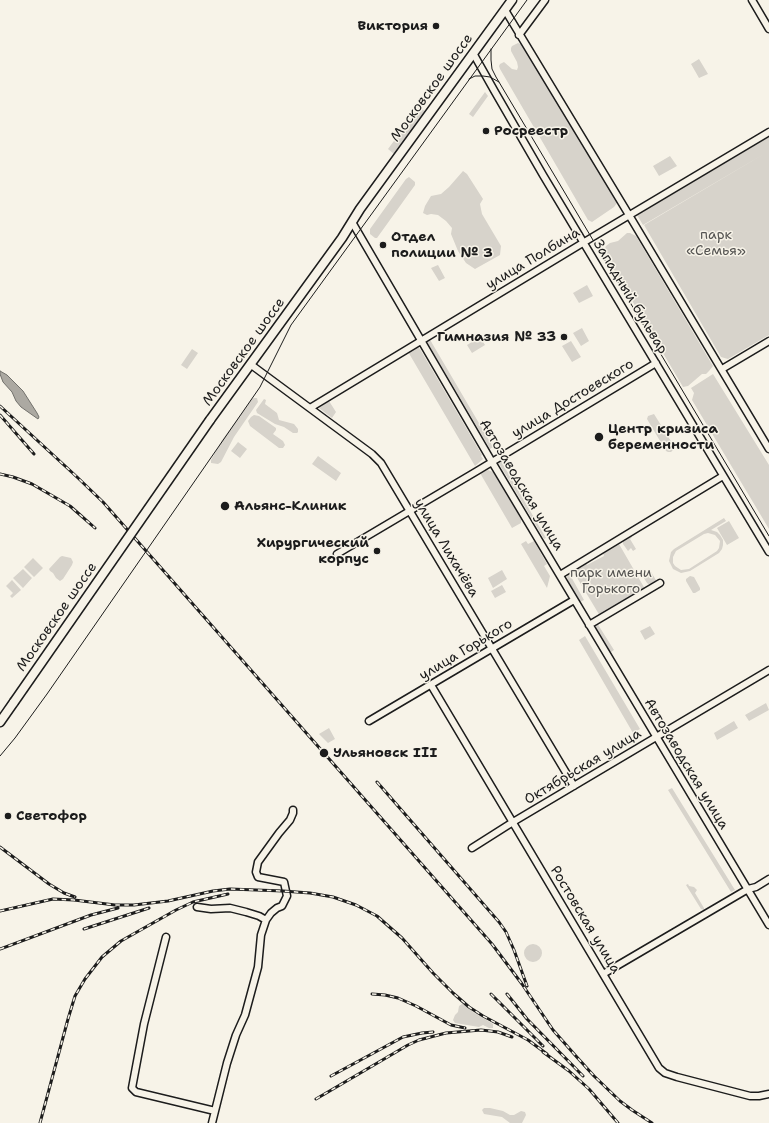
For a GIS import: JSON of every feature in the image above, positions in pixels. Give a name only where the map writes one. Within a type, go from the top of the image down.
[{"type":"main road","name":"Московское шоссе","points":[[0,722],[210,420],[512,0]]},
{"type":"street","points":[[520,34],[545,0]]},
{"type":"street","points":[[752,0],[769,29]]},
{"type":"street","points":[[505,10],[630,215],[769,449]]},
{"type":"street","name":"Западный бульвар","points":[[473,53],[583,242],[769,552]]},
{"type":"street","name":"улица Полбина","points":[[310,408],[583,242],[769,132]]},
{"type":"street","name":"Автозаводская улица","points":[[352,222],[492,462],[769,925]]},
{"type":"street","points":[[722,369],[769,341]]},
{"type":"street","name":"улица Достоевского","points":[[337,554],[656,363]]},
{"type":"street","name":"улица Лихачёва","points":[[250,364],[376,457],[381,463],[574,786]]},
{"type":"street","points":[[560,574],[723,476]]},
{"type":"street","points":[[590,625],[660,583]]},
{"type":"street","name":"улица Горького","points":[[370,721],[574,600]]},
{"type":"street","name":"Октябрьская улица","points":[[472,848],[513,822],[769,670]]},
{"type":"street","name":"Ростовская улица","points":[[431,684],[655,1062],[665,1073],[750,1096],[769,1094]]},
{"type":"street","points":[[212,1123],[227,1063],[236,1035],[245,1015],[258,967],[261,935],[266,920],[271,913],[282,906],[287,896],[284,882],[258,877],[256,872],[258,862],[290,820],[293,810]]},
{"type":"street","points":[[603,974],[748,889],[756,887],[769,879]]},
{"type":"street","points":[[197,907],[211,909],[230,908],[246,912],[266,920]]},
{"type":"street","points":[[166,937],[144,1024],[132,1088],[136,1092],[215,1111]]},
{"type":"green space","points":[[518,43],[523,45],[617,201],[614,207],[592,222],[588,220],[500,69],[500,64],[504,62],[512,69],[517,70],[517,62],[511,48]]},
{"type":"green space","points":[[699,59],[708,74],[699,78],[691,64]]},
{"type":"green space","points":[[485,92],[488,96],[473,117],[469,114]]},
{"type":"green space","points":[[419,107],[425,111],[394,154],[388,149]]},
{"type":"green space","points":[[769,137],[769,151],[643,225],[637,215]]},
{"type":"green space","name":"парк «Семья»","points":[[769,151],[769,335],[728,359],[721,357],[644,225]]},
{"type":"green space","points":[[670,156],[677,166],[659,176],[653,166]]},
{"type":"green space","points":[[463,171],[467,174],[483,199],[480,204],[482,214],[501,246],[500,255],[475,269],[466,263],[458,251],[451,234],[452,228],[446,221],[438,215],[427,215],[423,213],[431,196],[441,194]]},
{"type":"green space","points":[[409,177],[415,182],[415,185],[377,238],[375,238],[370,234],[370,229],[406,179]]},
{"type":"green space","points":[[627,233],[636,236],[713,366],[706,374],[702,374],[688,386],[683,387],[604,253],[606,246],[610,243],[618,241]]},
{"type":"green space","points":[[438,265],[445,278],[439,281],[431,268]]},
{"type":"green space","points":[[587,285],[593,296],[579,303],[573,293]]},
{"type":"green space","points":[[582,328],[589,341],[581,346],[573,333]]},
{"type":"green space","points":[[480,337],[485,345],[472,353],[467,345]]},
{"type":"green space","points":[[429,338],[493,447],[490,449],[426,340]]},
{"type":"green space","points":[[571,341],[581,357],[572,362],[562,346]]},
{"type":"green space","points":[[417,346],[482,455],[481,456],[483,459],[475,466],[407,350]]},
{"type":"green space","points":[[192,349],[198,353],[187,369],[181,365]]},
{"type":"green space","points":[[713,374],[769,465],[769,529],[692,400],[694,393],[691,388]]},
{"type":"green space","points":[[254,398],[257,398],[258,402],[234,437],[221,462],[218,464],[211,463],[211,460],[222,440]]},
{"type":"green space","points":[[264,399],[266,400],[265,404],[277,413],[279,420],[294,424],[298,429],[297,433],[293,433],[284,427],[275,424],[257,413],[256,410]]},
{"type":"green space","points":[[329,401],[336,412],[332,418],[319,408]]},
{"type":"green space","points":[[654,414],[674,446],[674,449],[671,452],[666,451],[647,419],[648,416]]},
{"type":"green space","points":[[254,415],[259,416],[276,428],[273,434],[283,441],[285,445],[283,448],[279,448],[250,426],[248,421]]},
{"type":"green space","points":[[238,442],[247,449],[240,458],[231,451]]},
{"type":"green space","points":[[318,456],[341,473],[336,481],[312,464]]},
{"type":"green space","points":[[501,461],[546,538],[544,539],[498,462]]},
{"type":"green space","points":[[488,470],[493,472],[521,519],[521,523],[512,528],[480,473]]},
{"type":"green space","points":[[724,518],[726,521],[711,530],[717,532],[723,540],[722,549],[719,553],[690,571],[681,573],[673,569],[669,561],[671,552]],"holes":[[[708,533],[715,535],[720,541],[717,551],[689,569],[681,570],[675,566],[673,563],[673,557],[676,551],[704,534]]]},
{"type":"green space","points":[[729,521],[739,538],[727,545],[717,528]]},
{"type":"green space","points":[[630,535],[632,537],[630,539],[636,549],[633,551],[631,548],[628,551],[623,544],[623,541],[628,538]]},
{"type":"green space","points":[[526,541],[528,544],[534,541],[547,564],[544,566],[550,576],[547,588],[521,544]]},
{"type":"green space","name":"парк имени Горького","points":[[619,544],[645,589],[600,616],[573,571],[586,563],[587,565],[604,556],[603,553]]},
{"type":"green space","points":[[62,556],[71,558],[73,562],[63,579],[60,581],[49,569]]},
{"type":"green space","points":[[33,558],[43,568],[34,577],[24,567]]},
{"type":"green space","points":[[23,569],[32,578],[23,588],[13,578]]},
{"type":"green space","points":[[502,570],[507,579],[493,588],[488,578]]},
{"type":"green space","points":[[650,570],[657,582],[651,586],[642,575]]},
{"type":"green space","points":[[569,573],[584,600],[580,602],[568,581],[567,577]]},
{"type":"green space","points":[[690,576],[694,577],[700,588],[700,590],[695,593],[693,593],[686,581],[686,579]]},
{"type":"green space","points":[[12,580],[21,590],[12,598],[10,596],[13,593],[6,586]]},
{"type":"green space","points":[[502,585],[506,592],[495,598],[491,591]]},
{"type":"green space","points":[[597,623],[614,650],[611,652],[596,629]]},
{"type":"green space","points":[[650,626],[655,634],[645,640],[640,631]]},
{"type":"green space","points":[[585,636],[640,729],[633,733],[579,640]]},
{"type":"green space","points":[[766,703],[769,710],[749,721],[745,715]]},
{"type":"green space","points":[[734,721],[738,728],[717,740],[714,733]]},
{"type":"green space","points":[[329,728],[335,739],[328,743],[319,734]]},
{"type":"green space","points":[[672,788],[735,890],[731,892],[668,790]]},
{"type":"green space","points":[[688,884],[697,890],[695,893],[704,910],[701,909],[686,885]]},
{"type":"green space","points":[[533,944],[539,947],[542,953],[539,959],[533,962],[527,959],[524,953],[527,947]]},
{"type":"green space","points":[[462,1004],[466,1005],[473,1012],[493,1024],[493,1028],[483,1025],[479,1027],[455,1023],[453,1020],[458,1012],[459,1006]]},
{"type":"green space","points":[[484,1108],[503,1111],[510,1115],[514,1115],[521,1111],[525,1112],[526,1115],[522,1123],[510,1123],[502,1117],[484,1114],[482,1110]]},
{"type":"shaded area","points":[[0,371],[7,375],[23,391],[37,413],[39,417],[38,419],[21,407],[16,401],[12,392],[3,382]]},
{"type":"tram line","points":[[0,756],[47,694],[260,387],[291,325],[527,0]]},
{"type":"tram line","points":[[491,49],[492,69],[496,77],[769,536]]},
{"type":"tram line","points":[[469,79],[475,76],[483,76],[490,77],[499,82]]},
{"type":"railway","points":[[0,406],[103,502],[492,944],[522,984],[553,1030],[575,1055],[620,1101],[652,1123]]},
{"type":"railway","points":[[0,415],[34,454]]},
{"type":"railway","points":[[0,474],[32,484],[70,506],[95,528]]},
{"type":"railway","points":[[377,782],[499,922],[506,932],[514,950],[527,986]]},
{"type":"railway","points":[[0,847],[49,884],[64,893],[75,897]]},
{"type":"railway","points":[[0,911],[53,899],[115,905],[134,905],[168,901],[213,891],[230,889],[310,893],[333,897],[356,905],[377,916],[402,938],[433,973],[469,1007],[528,1040],[547,1054]]},
{"type":"railway","points":[[40,1123],[75,996],[85,979],[102,957],[121,941],[176,910],[193,902],[228,894]]},
{"type":"railway","points":[[0,949],[91,915],[118,908]]},
{"type":"railway","points":[[84,929],[149,908]]},
{"type":"railway","points":[[372,994],[398,998],[451,1025],[465,1028]]},
{"type":"railway","points":[[491,994],[543,1046]]},
{"type":"railway","points":[[507,994],[527,1019],[583,1076]]},
{"type":"railway","points":[[316,1099],[419,1040],[446,1033],[481,1030],[498,1032],[512,1037]]},
{"type":"railway","points":[[331,1076],[403,1037],[433,1032]]},
{"type":"railway","points":[[543,1052],[569,1071],[589,1089],[618,1123]]},
{"type":"place","name":"Виктория","points":[[436,26]]},
{"type":"place","name":"Росреестр","points":[[486,131]]},
{"type":"place","name":"Отдел полиции № 3","points":[[383,245]]},
{"type":"place","name":"Гимназия № 33","points":[[564,337]]},
{"type":"place","name":"Центр кризиса беременности","points":[[599,437]]},
{"type":"place","name":"Альянс-Клиник","points":[[225,506]]},
{"type":"place","name":"Хирургический корпус","points":[[377,551]]},
{"type":"place","name":"Ульяновск III","points":[[324,753]]},
{"type":"place","name":"Светофор","points":[[8,816]]}]
